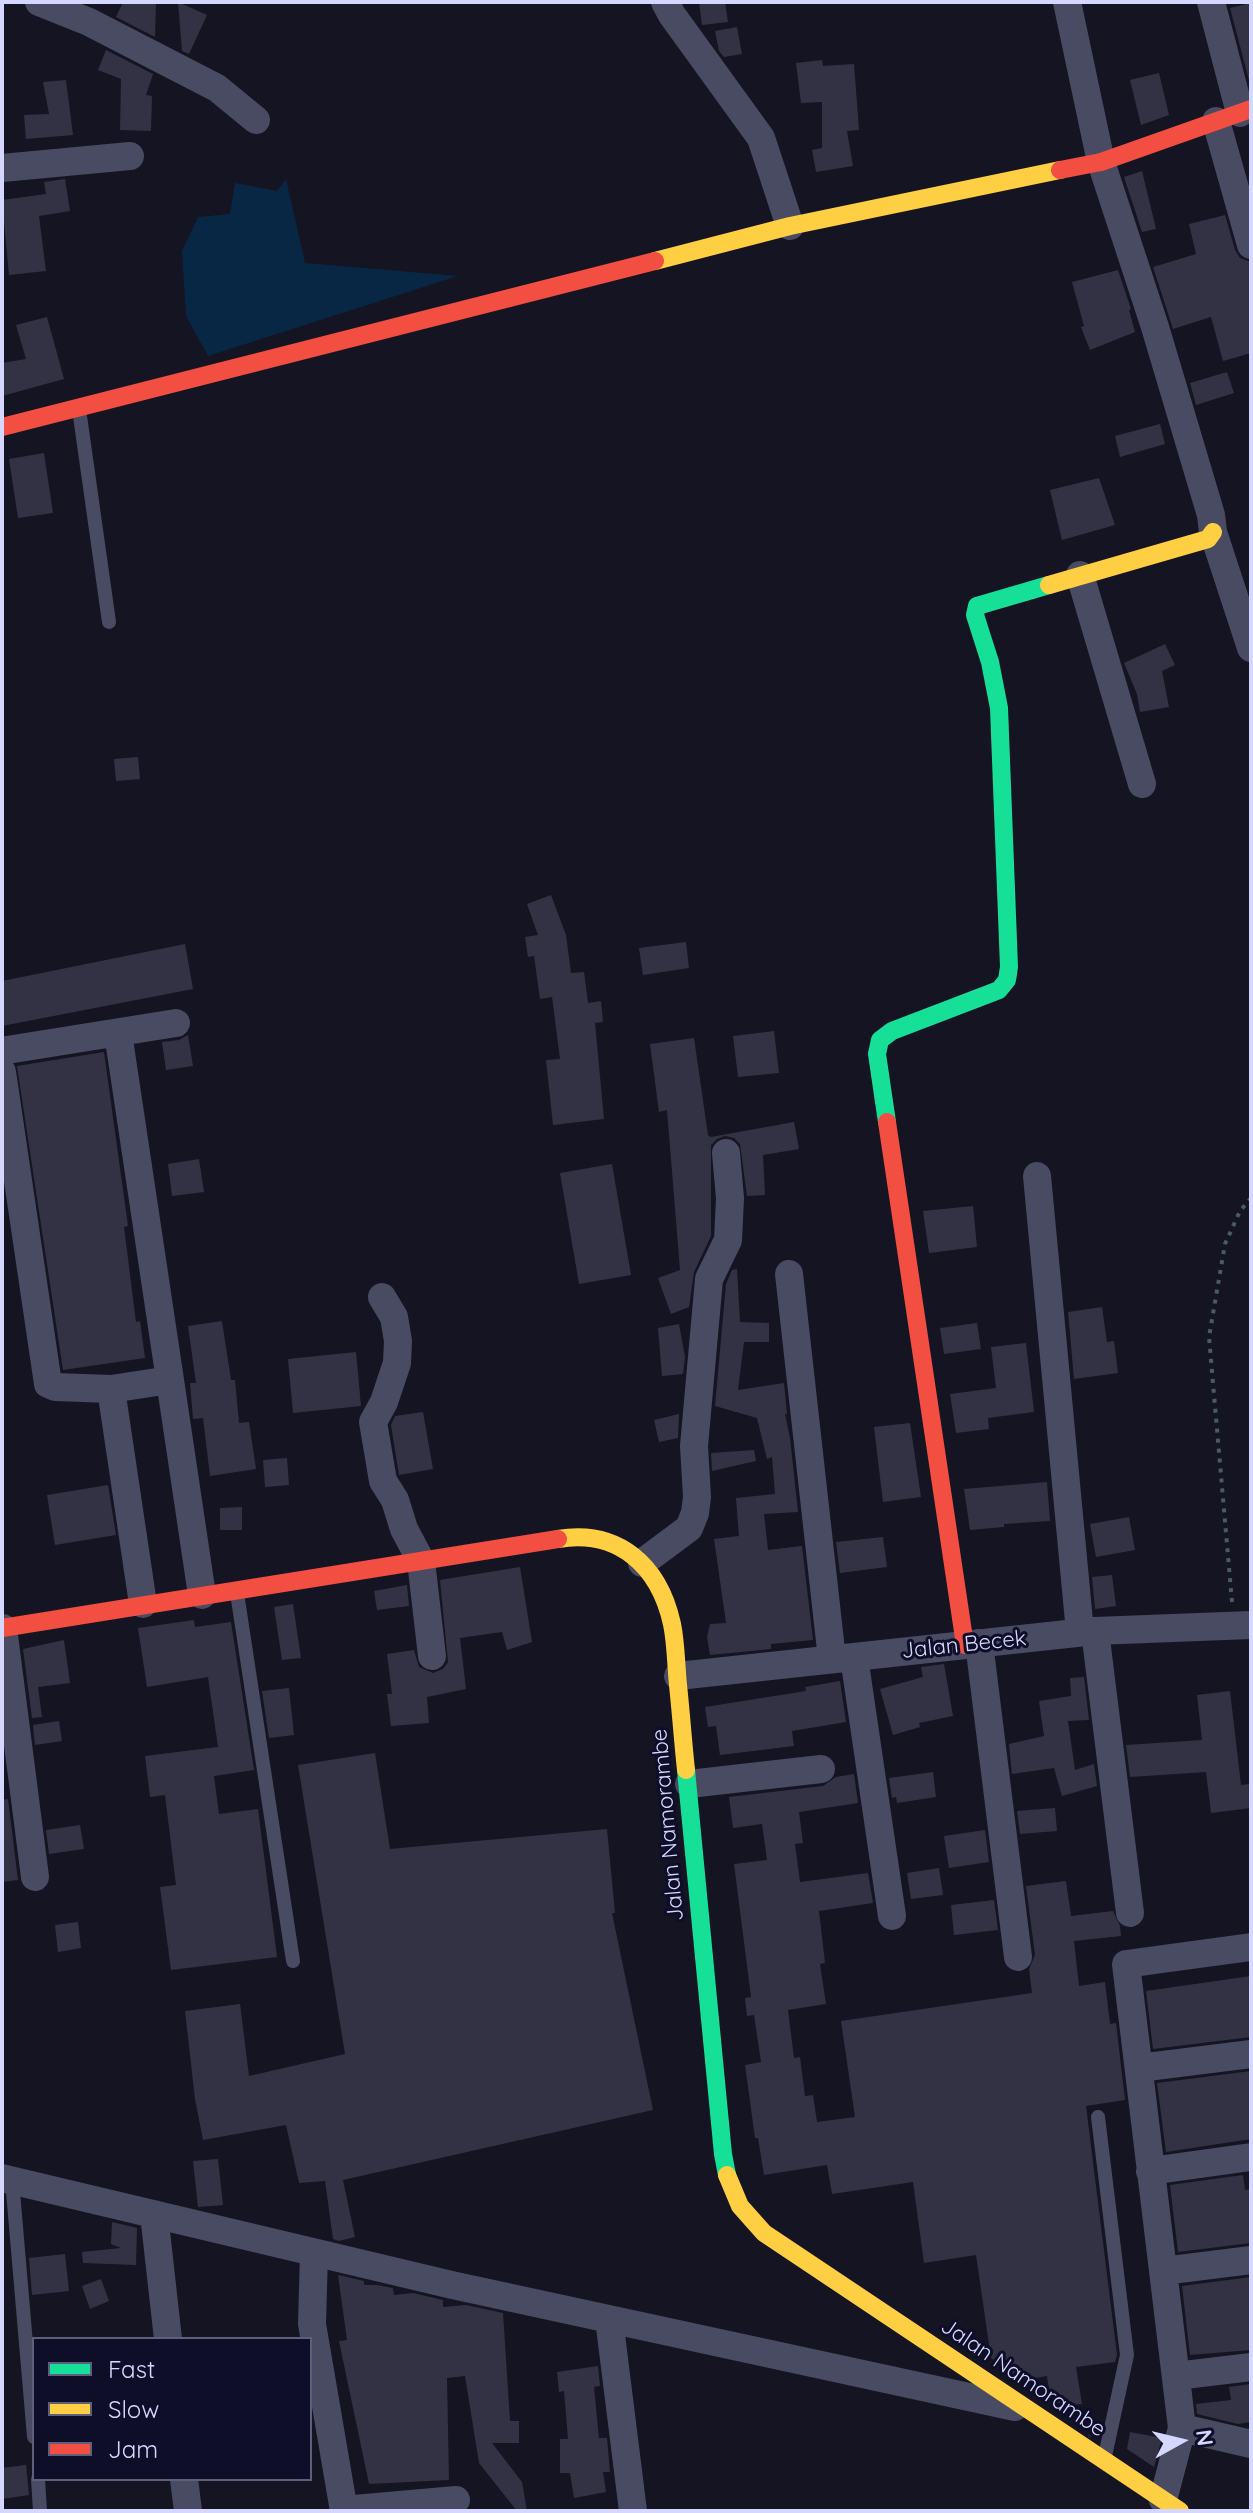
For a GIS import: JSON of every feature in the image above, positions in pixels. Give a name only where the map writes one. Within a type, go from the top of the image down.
[{"type":"street","points":[[39,2],[89,22],[217,88],[256,120]]},
{"type":"street","points":[[665,2],[761,138],[790,226]]},
{"type":"street","points":[[1067,2],[1101,162],[1155,327],[1211,515],[1213,532],[1251,648]]},
{"type":"street","points":[[1211,2],[1236,114],[1251,245]]},
{"type":"street","points":[[2,427],[790,226],[1101,162],[1236,114]]},
{"type":"street","points":[[2,168],[130,156]]},
{"type":"street","points":[[1018,1957],[972,1644],[877,1054],[880,1040],[892,1031],[999,990],[1007,980],[1009,967],[999,741],[1001,712],[997,683],[975,615],[977,606],[1208,539],[1213,532]]},
{"type":"street","points":[[1080,575],[1142,784]]},
{"type":"street","points":[[2,1054],[7,1050],[176,1023]]},
{"type":"street","points":[[118,1033],[202,1595]]},
{"type":"street","points":[[2,1072],[48,1384],[55,1387],[111,1389],[170,1380]]},
{"type":"street","points":[[642,1563],[689,1528],[695,1513],[694,1446],[709,1279],[728,1240],[730,1198],[726,1153]]},
{"type":"street","points":[[1037,1176],[1087,1632],[1130,1913]]},
{"type":"street","points":[[789,1274],[843,1658],[892,1916]]},
{"type":"street","points":[[382,1297],[394,1317],[398,1341],[397,1363],[373,1422],[383,1481],[400,1510],[404,1529],[421,1561],[432,1656]]},
{"type":"street","points":[[111,1389],[143,1604]]},
{"type":"street","name":"Jalan Namorambe","points":[[2,1628],[587,1536],[612,1541],[642,1563],[664,1595],[672,1624],[723,2154],[731,2192],[746,2215],[764,2233],[1171,2506]]},
{"type":"street","name":"Jalan Becek","points":[[678,1676],[1087,1632],[1242,1626]]},
{"type":"street","points":[[2,1628],[35,1877]]},
{"type":"street","points":[[689,1784],[821,1769]]},
{"type":"street","points":[[1171,2506],[1182,2428],[1126,1964],[1251,1947]]},
{"type":"street","points":[[1139,2068],[1251,2054]]},
{"type":"street","points":[[1150,2171],[1251,2157]]},
{"type":"street","points":[[7,2179],[314,2253],[1031,2411]]},
{"type":"street","points":[[154,2214],[168,2337]]},
{"type":"street","points":[[314,2253],[312,2324],[344,2510],[456,2500]]},
{"type":"street","points":[[1163,2271],[1251,2260]]},
{"type":"street","points":[[609,2319],[633,2511]]},
{"type":"street","points":[[1176,2376],[1251,2367]]},
{"type":"street","points":[[1182,2428],[1251,2444]]},
{"type":"street","points":[[184,2481],[188,2511]]},
{"type":"lane","points":[[79,409],[109,622]]},
{"type":"lane","points":[[237,1589],[293,1961]]},
{"type":"lane","points":[[1098,2117],[1127,2355],[1104,2462]]},
{"type":"lane","points":[[7,2179],[32,2418]]},
{"type":"lane","points":[[38,2481],[40,2511]]},
{"type":"path","points":[[1242,1626],[1209,1337],[1225,1244],[1240,1211],[1251,1198]]},
{"type":"water","points":[[286,179],[305,263],[458,276],[208,356],[186,316],[182,251],[198,217],[230,214],[235,183],[277,191]]},
{"type":"building","points":[[123,2],[156,2],[155,37],[116,17]]},
{"type":"building","points":[[178,2],[207,15],[189,54],[182,51]]},
{"type":"building","points":[[699,2],[725,2],[728,22],[702,25]]},
{"type":"building","points":[[1251,3],[1251,88],[1230,8]]},
{"type":"building","points":[[737,27],[742,54],[724,57],[719,51],[715,31]]},
{"type":"building","points":[[106,50],[153,74],[146,95],[152,96],[151,131],[120,130],[121,79],[98,70]]},
{"type":"building","points":[[822,60],[823,66],[854,64],[859,130],[847,131],[853,166],[816,172],[812,150],[822,148],[822,102],[801,103],[796,63]]},
{"type":"building","points":[[1159,73],[1169,115],[1141,125],[1130,80]]},
{"type":"building","points":[[66,80],[73,135],[26,139],[24,115],[49,114],[43,82]]},
{"type":"building","points":[[1142,171],[1156,229],[1142,232],[1124,177]]},
{"type":"building","points":[[65,179],[70,211],[39,216],[46,271],[9,275],[2,200],[46,194],[44,182]]},
{"type":"building","points":[[1225,215],[1235,250],[1240,258],[1251,262],[1251,353],[1223,361],[1211,317],[1173,329],[1153,267],[1196,254],[1189,224]]},
{"type":"building","points":[[1118,270],[1135,332],[1090,350],[1081,327],[1084,326],[1072,282]]},
{"type":"building","points":[[47,317],[64,379],[2,396],[2,363],[26,359],[16,325]]},
{"type":"building","points":[[1227,372],[1234,393],[1196,405],[1190,383]]},
{"type":"building","points":[[1160,424],[1165,444],[1120,457],[1115,436]]},
{"type":"building","points":[[44,453],[53,513],[18,518],[9,459]]},
{"type":"building","points":[[1099,478],[1115,525],[1062,540],[1050,490]]},
{"type":"building","points":[[1165,644],[1175,665],[1162,671],[1169,707],[1140,712],[1137,694],[1124,663]]},
{"type":"building","points":[[138,757],[140,779],[116,781],[114,759]]},
{"type":"building","points":[[551,895],[566,935],[571,973],[584,972],[588,1003],[601,1001],[603,1022],[595,1023],[604,1119],[553,1125],[546,1060],[560,1059],[552,997],[540,999],[534,956],[528,957],[525,937],[538,935],[527,904]]},
{"type":"building","points":[[686,942],[689,968],[643,975],[639,948]]},
{"type":"building","points":[[185,944],[193,989],[2,1026],[2,981]]},
{"type":"building","points":[[774,1031],[779,1073],[738,1077],[733,1036]]},
{"type":"building","points":[[188,1035],[193,1066],[166,1070],[162,1042],[179,1040]]},
{"type":"building","points":[[694,1038],[708,1135],[711,1137],[794,1122],[799,1149],[763,1155],[765,1195],[747,1196],[740,1144],[734,1138],[725,1136],[711,1145],[711,1236],[694,1272],[689,1307],[671,1314],[658,1278],[680,1270],[667,1110],[659,1112],[650,1044]]},
{"type":"building","points":[[104,1052],[128,1226],[124,1227],[136,1322],[140,1321],[145,1358],[63,1370],[17,1066]]},
{"type":"building","points":[[199,1159],[204,1192],[172,1196],[168,1164]]},
{"type":"building","points":[[612,1164],[631,1275],[579,1284],[560,1173]]},
{"type":"building","points":[[973,1206],[977,1247],[929,1253],[923,1211]]},
{"type":"building","points":[[737,1269],[740,1322],[769,1323],[769,1342],[744,1342],[738,1390],[784,1383],[798,1512],[764,1514],[768,1550],[802,1546],[813,1640],[771,1644],[771,1649],[710,1655],[707,1637],[710,1624],[726,1623],[714,1539],[739,1536],[736,1498],[775,1494],[772,1457],[767,1459],[757,1418],[715,1406],[726,1284],[732,1270]]},
{"type":"building","points":[[1102,1307],[1107,1342],[1114,1341],[1118,1373],[1074,1379],[1068,1312]]},
{"type":"building","points":[[222,1321],[231,1380],[235,1380],[239,1423],[249,1422],[256,1469],[210,1476],[203,1418],[193,1419],[190,1383],[196,1383],[188,1326]]},
{"type":"building","points":[[977,1323],[981,1349],[944,1354],[940,1328]]},
{"type":"building","points":[[679,1324],[685,1357],[683,1374],[662,1376],[658,1328]]},
{"type":"building","points":[[1026,1343],[1034,1412],[988,1418],[989,1429],[956,1433],[950,1394],[996,1388],[991,1347]]},
{"type":"building","points":[[356,1352],[361,1406],[293,1413],[288,1359]]},
{"type":"building","points":[[423,1412],[433,1469],[399,1475],[391,1425],[395,1416]]},
{"type":"building","points":[[679,1414],[678,1438],[659,1442],[654,1420]]},
{"type":"building","points":[[910,1423],[921,1497],[883,1502],[874,1427]]},
{"type":"building","points":[[754,1450],[756,1461],[712,1471],[711,1453]]},
{"type":"building","points":[[287,1458],[289,1485],[265,1487],[263,1460]]},
{"type":"building","points":[[1047,1482],[1050,1521],[970,1530],[964,1489]]},
{"type":"building","points":[[108,1485],[116,1535],[55,1545],[47,1495]]},
{"type":"building","points":[[242,1507],[242,1530],[220,1530],[220,1508]]},
{"type":"building","points":[[1129,1517],[1135,1550],[1096,1557],[1090,1524]]},
{"type":"building","points":[[883,1537],[887,1567],[840,1573],[836,1542]]},
{"type":"building","points":[[520,1567],[532,1642],[507,1650],[502,1632],[460,1638],[466,1689],[427,1697],[429,1723],[391,1726],[387,1694],[392,1694],[387,1654],[414,1650],[419,1667],[433,1673],[443,1669],[448,1662],[440,1580]]},
{"type":"building","points":[[1112,1575],[1116,1606],[1095,1609],[1092,1577]]},
{"type":"building","points":[[407,1585],[409,1606],[377,1610],[374,1591]]},
{"type":"building","points":[[293,1604],[301,1658],[282,1660],[274,1607]]},
{"type":"building","points":[[194,1620],[195,1627],[231,1622],[254,1770],[214,1776],[219,1814],[258,1809],[277,1957],[171,1970],[160,1887],[176,1885],[165,1795],[150,1797],[145,1756],[218,1747],[208,1677],[147,1687],[138,1628]]},
{"type":"building","points":[[64,1640],[70,1683],[38,1687],[42,1717],[32,1718],[23,1649]]},
{"type":"building","points":[[944,1664],[953,1716],[919,1723],[920,1727],[893,1735],[880,1689],[923,1677],[921,1667]]},
{"type":"building","points":[[1084,1677],[1089,1720],[1068,1721],[1075,1770],[1094,1764],[1097,1786],[1062,1796],[1054,1768],[1012,1774],[1009,1744],[1044,1736],[1039,1701],[1071,1696],[1070,1678]]},
{"type":"building","points":[[840,1681],[846,1722],[792,1731],[794,1746],[720,1755],[716,1726],[708,1727],[705,1707],[806,1691],[805,1687]]},
{"type":"building","points":[[289,1688],[294,1735],[269,1738],[262,1691]]},
{"type":"building","points":[[1230,1691],[1241,1785],[1250,1784],[1251,1808],[1211,1813],[1206,1772],[1130,1777],[1126,1745],[1202,1740],[1197,1695]]},
{"type":"building","points":[[59,1721],[62,1741],[35,1745],[33,1725]]},
{"type":"building","points":[[375,1753],[390,1849],[607,1829],[615,1913],[612,1913],[653,2110],[343,2180],[355,2237],[339,2241],[333,2239],[325,2181],[299,2183],[286,2125],[203,2140],[185,2011],[240,2004],[249,2076],[345,2054],[298,1765]]},
{"type":"building","points":[[933,1772],[936,1797],[897,1803],[896,1797],[892,1798],[889,1778]]},
{"type":"building","points":[[854,1774],[858,1803],[799,1812],[803,1843],[795,1844],[800,1882],[868,1873],[873,1903],[819,1911],[825,1963],[820,1964],[826,2004],[788,2010],[794,2058],[800,2057],[805,2096],[813,2095],[817,2122],[855,2117],[841,2021],[1032,1993],[1029,1969],[1035,1955],[1026,1886],[1066,1881],[1071,1916],[1113,1911],[1120,1926],[1121,1936],[1074,1941],[1079,1986],[1105,1982],[1110,2024],[1116,2023],[1125,2100],[1086,2106],[1117,2355],[1115,2362],[1076,2367],[1082,2404],[1063,2406],[1050,2397],[1047,2376],[1023,2380],[991,2358],[976,2255],[924,2263],[913,2182],[832,2194],[827,2165],[764,2175],[758,2138],[755,2138],[745,2065],[761,2062],[754,2015],[747,2016],[745,1998],[751,1997],[734,1864],[767,1860],[762,1824],[733,1828],[729,1797],[823,1786],[836,1777]]},
{"type":"building","points":[[8,1799],[18,1880],[2,1882],[2,1800]]},
{"type":"building","points":[[1055,1808],[1057,1831],[1020,1834],[1017,1811]]},
{"type":"building","points":[[80,1825],[84,1849],[49,1854],[46,1830]]},
{"type":"building","points":[[985,1830],[989,1862],[949,1868],[944,1836]]},
{"type":"building","points":[[939,1868],[943,1895],[911,1899],[907,1873]]},
{"type":"building","points":[[994,1900],[998,1930],[954,1935],[951,1905]]},
{"type":"building","points":[[78,1922],[81,1948],[58,1952],[55,1925]]},
{"type":"building","points":[[1251,1976],[1251,2037],[1153,2049],[1146,1991]]},
{"type":"building","points":[[1251,2071],[1251,2139],[1166,2152],[1157,2083]]},
{"type":"building","points":[[218,2159],[223,2205],[198,2207],[193,2161]]},
{"type":"building","points":[[1243,2175],[1245,2190],[1251,2189],[1251,2243],[1178,2252],[1170,2185]]},
{"type":"building","points":[[112,2222],[137,2228],[136,2265],[83,2263],[82,2252],[121,2248],[111,2244]]},
{"type":"building","points":[[65,2254],[69,2291],[32,2295],[29,2258]]},
{"type":"building","points":[[338,2275],[364,2281],[364,2285],[393,2288],[394,2295],[413,2293],[443,2300],[443,2307],[466,2305],[503,2313],[510,2421],[519,2421],[519,2443],[492,2443],[522,2482],[527,2511],[517,2511],[479,2463],[465,2376],[447,2378],[449,2480],[369,2484],[339,2341],[347,2340]]},
{"type":"building","points":[[1251,2277],[1251,2350],[1190,2355],[1182,2286]]},
{"type":"building","points":[[101,2279],[109,2301],[90,2309],[82,2286]]},
{"type":"building","points":[[598,2366],[600,2386],[594,2387],[599,2438],[607,2438],[610,2472],[603,2472],[606,2492],[574,2498],[570,2473],[560,2473],[560,2439],[568,2439],[564,2391],[559,2392],[557,2372]]},
{"type":"building","points":[[1251,2384],[1251,2422],[1238,2424],[1197,2414],[1196,2404],[1231,2400],[1229,2387]]},
{"type":"building","points":[[1130,2432],[1162,2438],[1154,2467],[1127,2449]]},
{"type":"building","points":[[26,2465],[29,2495],[2,2499],[2,2468]]},
{"type":"traffic: fast","points":[[887,1122],[877,1054],[880,1040],[892,1031],[999,990],[1007,980],[999,708],[990,662],[975,615],[977,606],[1049,585]]},
{"type":"traffic: fast","points":[[686,1770],[727,2175]]},
{"type":"traffic: slow","points":[[655,261],[790,226],[1060,170]]},
{"type":"traffic: slow","points":[[1049,585],[1208,539],[1213,532]]},
{"type":"traffic: slow","points":[[558,1539],[580,1537],[617,1546],[633,1556],[657,1584],[673,1631],[686,1770]]},
{"type":"traffic: slow","points":[[727,2175],[740,2206],[764,2233],[1180,2511]]},
{"type":"traffic: jam","points":[[1060,170],[1101,162],[1251,109]]},
{"type":"traffic: jam","points":[[2,427],[655,261]]},
{"type":"traffic: jam","points":[[887,1122],[965,1645]]},
{"type":"traffic: jam","points":[[2,1628],[558,1539]]}]
